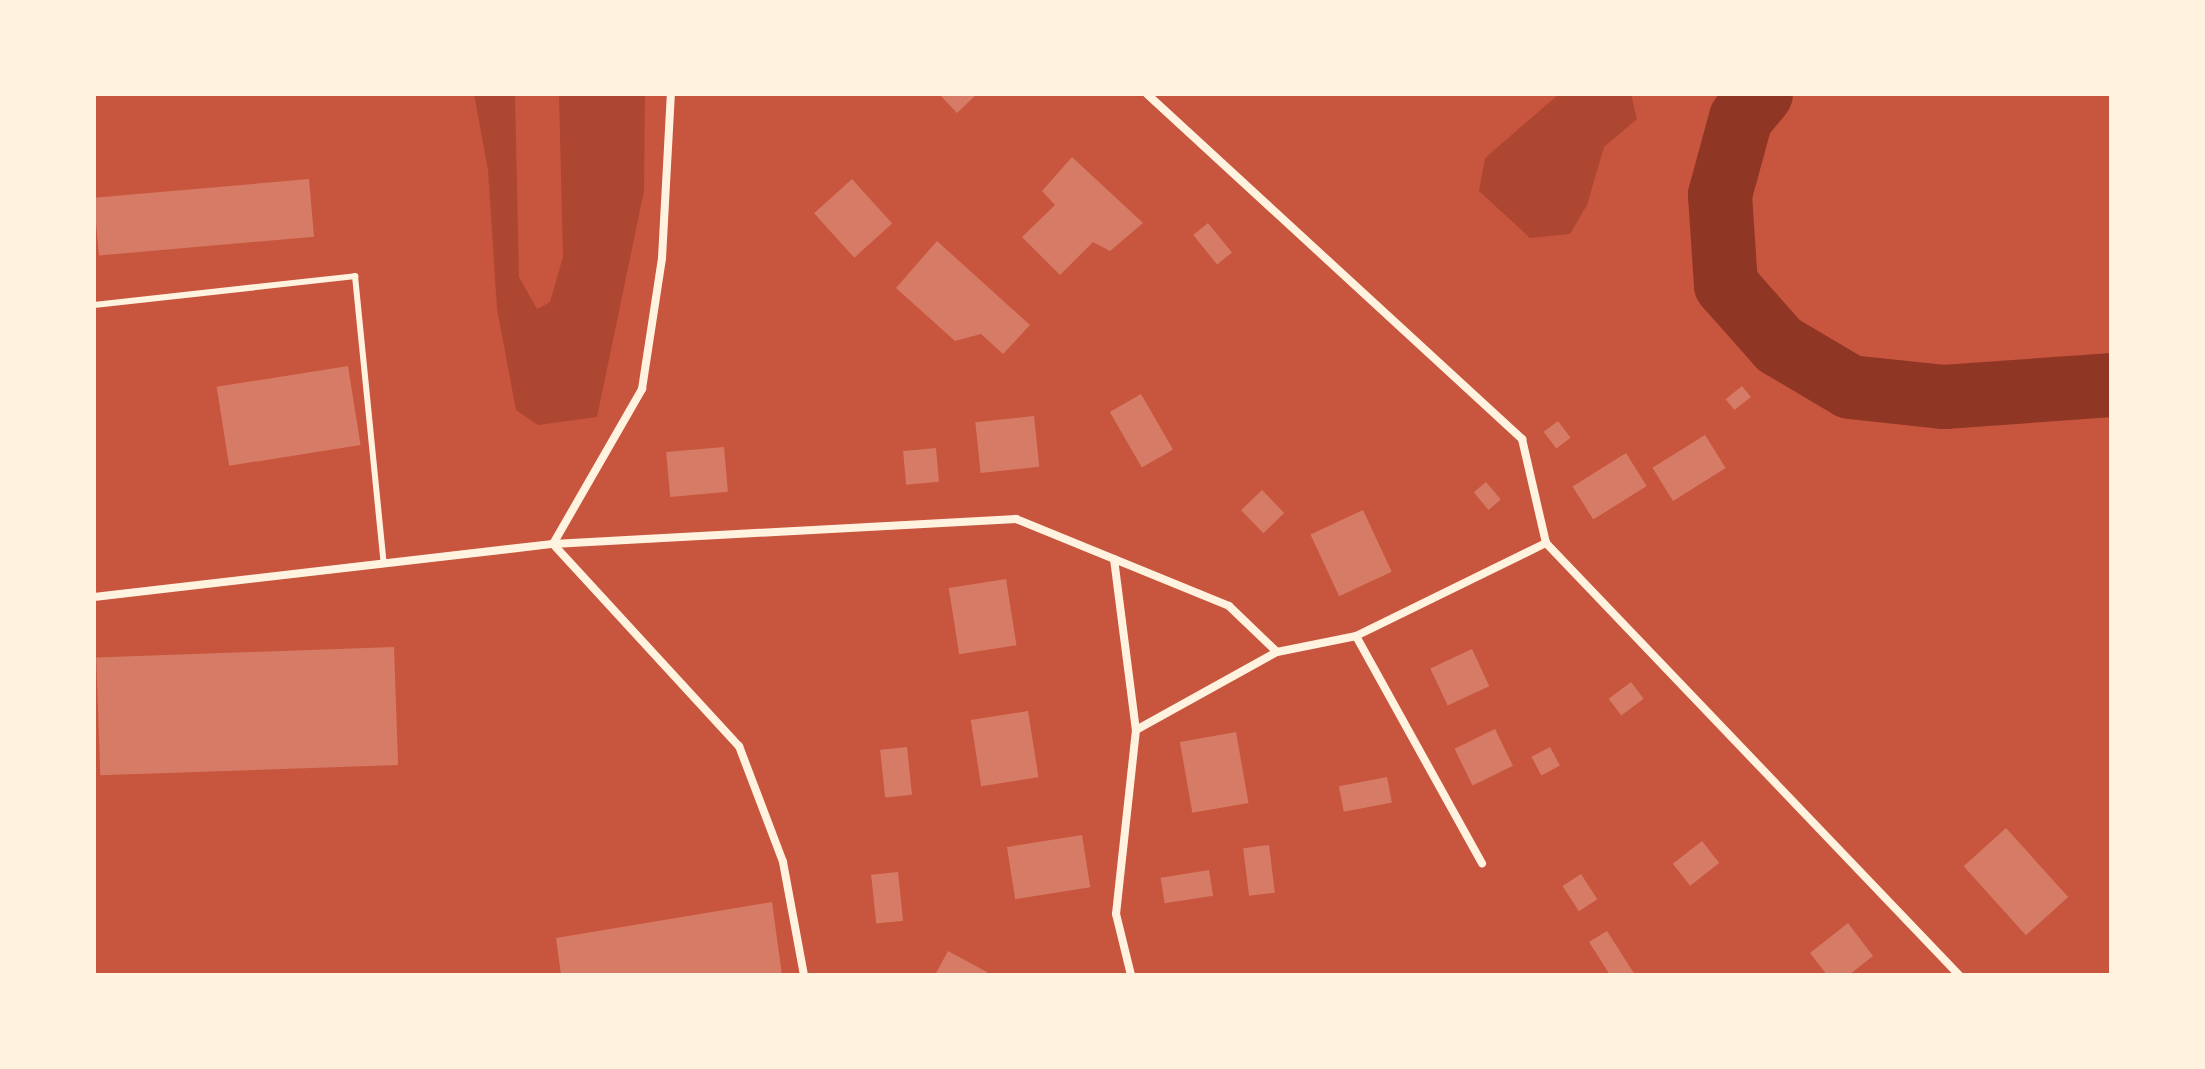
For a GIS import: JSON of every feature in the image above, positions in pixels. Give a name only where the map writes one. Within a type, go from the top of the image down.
[{"type":"street","points":[[553,544],[642,389],[662,258],[671,94]]},
{"type":"street","points":[[1147,94],[1522,439],[1546,543],[1959,975]]},
{"type":"street","points":[[94,597],[553,544],[1016,519],[1229,606],[1277,652]]},
{"type":"street","points":[[1136,730],[1277,652],[1356,636],[1546,543]]},
{"type":"street","points":[[553,544],[739,746],[783,862],[804,975]]},
{"type":"street","points":[[1114,559],[1136,730],[1116,914],[1131,975]]},
{"type":"street","points":[[1356,636],[1482,863]]},
{"type":"lane","points":[[94,305],[355,276],[384,564]]},
{"type":"shaded area","points":[[474,94],[515,94],[519,277],[537,309],[550,302],[563,257],[559,94],[645,94],[644,191],[597,417],[538,425],[516,410],[497,309],[488,170]]},
{"type":"shaded area","points":[[1559,94],[1631,94],[1637,119],[1604,147],[1587,205],[1570,234],[1530,238],[1479,191],[1485,158]]},
{"type":"building","points":[[939,94],[977,94],[957,113]]},
{"type":"building","points":[[1072,157],[1143,223],[1110,251],[1093,242],[1060,275],[1022,237],[1055,205],[1042,191]]},
{"type":"building","points":[[309,179],[314,237],[99,256],[94,198]]},
{"type":"building","points":[[852,179],[892,224],[854,258],[814,213]]},
{"type":"building","points":[[1208,223],[1232,253],[1217,264],[1193,235]]},
{"type":"building","points":[[937,241],[1030,325],[1003,354],[981,334],[955,341],[896,288]]},
{"type":"building","points":[[348,366],[361,445],[229,466],[217,387]]},
{"type":"building","points":[[1742,386],[1751,397],[1734,410],[1726,399]]},
{"type":"building","points":[[1141,394],[1173,449],[1142,467],[1110,412]]},
{"type":"building","points":[[1034,416],[1039,467],[981,473],[975,422]]},
{"type":"building","points":[[1558,421],[1571,438],[1556,449],[1544,432]]},
{"type":"building","points":[[1705,435],[1726,468],[1673,501],[1652,468]]},
{"type":"building","points":[[724,447],[728,492],[670,497],[666,452]]},
{"type":"building","points":[[936,448],[939,482],[906,485],[903,451]]},
{"type":"building","points":[[1626,453],[1647,486],[1593,519],[1573,486]]},
{"type":"building","points":[[1486,482],[1501,500],[1489,510],[1474,492]]},
{"type":"building","points":[[1262,490],[1284,513],[1263,533],[1241,510]]},
{"type":"building","points":[[1363,510],[1392,572],[1339,596],[1310,535]]},
{"type":"building","points":[[1006,579],[1016,645],[959,654],[949,588]]},
{"type":"building","points":[[394,647],[398,765],[100,775],[96,657]]},
{"type":"building","points":[[1472,649],[1489,686],[1448,706],[1430,668]]},
{"type":"building","points":[[1631,682],[1644,699],[1621,716],[1609,699]]},
{"type":"building","points":[[1028,711],[1038,777],[981,786],[971,720]]},
{"type":"building","points":[[1495,729],[1513,766],[1473,786],[1455,749]]},
{"type":"building","points":[[1236,732],[1249,803],[1192,813],[1180,742]]},
{"type":"building","points":[[907,747],[912,795],[885,798],[880,750]]},
{"type":"building","points":[[1550,747],[1560,766],[1541,775],[1531,757]]},
{"type":"building","points":[[1387,777],[1392,803],[1344,812],[1339,786]]},
{"type":"building","points":[[2006,828],[2068,897],[2026,935],[1964,866]]},
{"type":"building","points":[[1082,835],[1090,887],[1015,899],[1007,847]]},
{"type":"building","points":[[1702,841],[1719,863],[1690,886],[1673,864]]},
{"type":"building","points":[[1269,845],[1275,893],[1249,896],[1243,848]]},
{"type":"building","points":[[1209,870],[1213,896],[1165,903],[1161,878]]},
{"type":"building","points":[[898,872],[903,921],[876,924],[871,875]]},
{"type":"building","points":[[1581,874],[1597,899],[1579,911],[1563,886]]},
{"type":"building","points":[[772,902],[782,975],[561,975],[556,938]]},
{"type":"building","points":[[1848,923],[1873,956],[1849,975],[1827,975],[1810,953]]},
{"type":"building","points":[[1607,931],[1635,975],[1610,975],[1589,942]]},
{"type":"building","points":[[948,951],[987,972],[986,975],[935,975]]},
{"type":"waterway","points":[[1761,94],[1741,118],[1720,195],[1726,285],[1779,345],[1850,387],[1944,397],[2111,385]]}]
